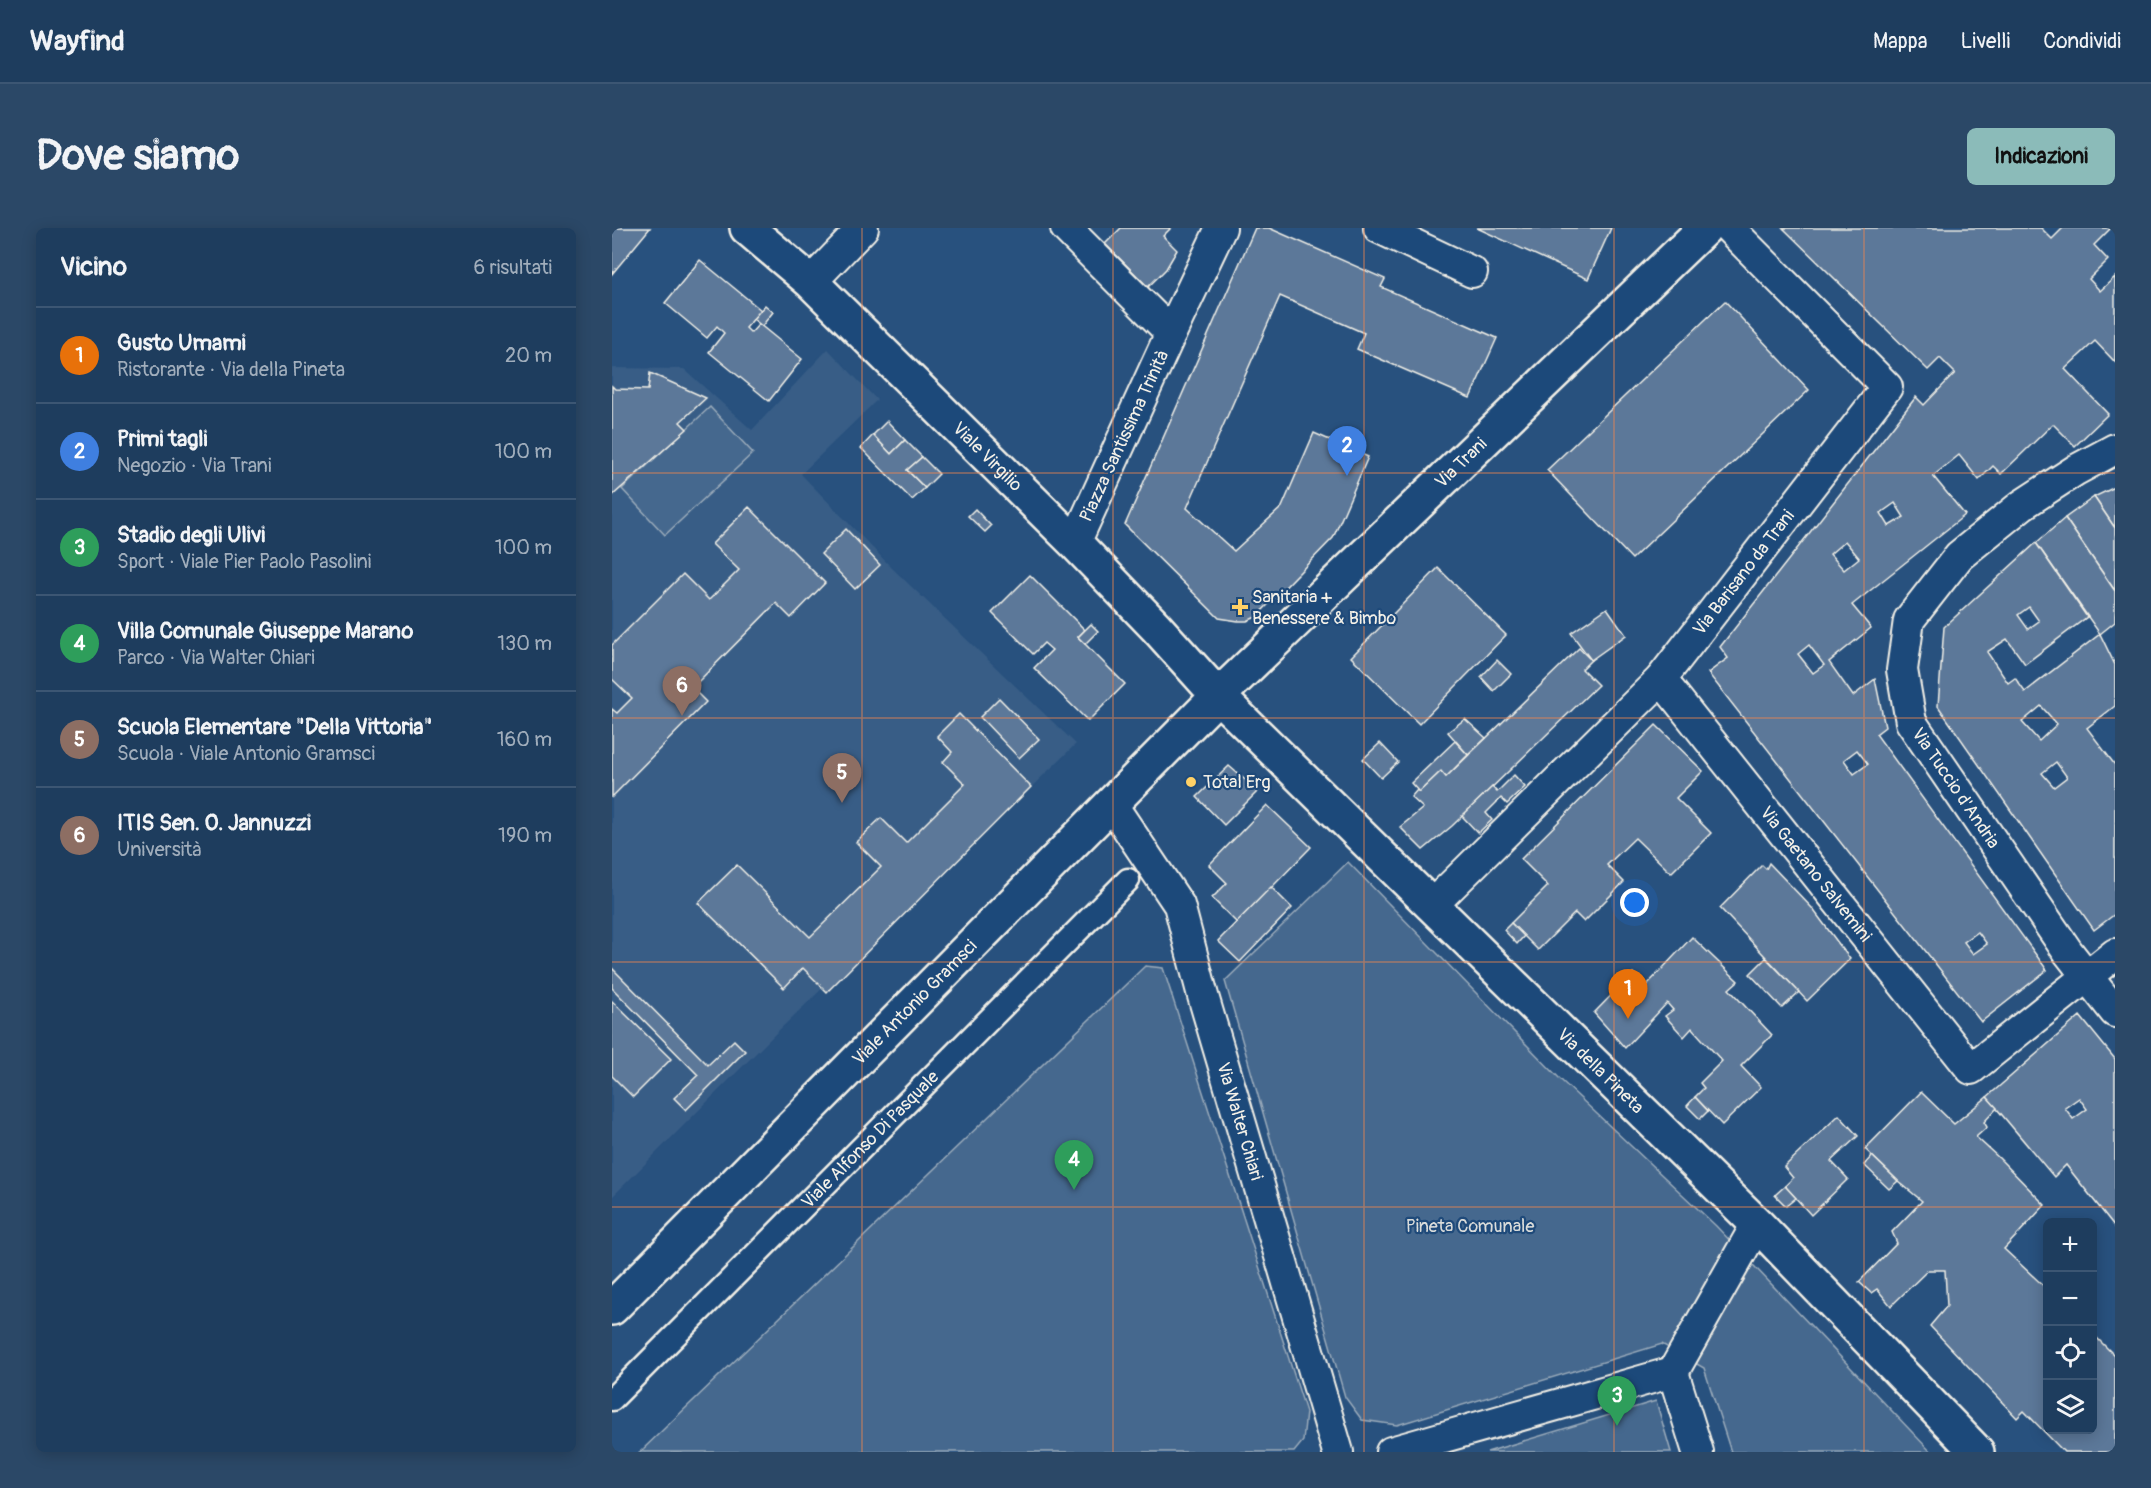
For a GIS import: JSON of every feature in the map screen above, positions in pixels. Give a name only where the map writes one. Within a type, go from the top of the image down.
[{"type":"street","name":"Viale Virgilio","points":[[747,228],[810,282],[1075,543],[1156,627],[1218,696]]},
{"type":"street","points":[[810,282],[863,228]]},
{"type":"street","name":"Piazza Santissima Trinità","points":[[1066,228],[1172,333],[1075,543]]},
{"type":"street","points":[[1172,333],[1221,228]]},
{"type":"street","points":[[1379,228],[1472,272]]},
{"type":"street","name":"Via Trani","points":[[1218,696],[1706,228]]},
{"type":"street","name":"Via Barisano da Trani","points":[[1431,906],[1661,679],[1887,387],[1729,228]]},
{"type":"street","name":"Via Tuccio d'Andria","points":[[2115,449],[2076,470],[2022,505],[1959,556],[1909,620],[1902,670],[1911,722],[2086,976],[2115,1012]]},
{"type":"street","name":"Via Gaetano Salvemini","points":[[1661,679],[1971,1069],[2086,976]]},
{"type":"street","name":"Viale Antonio Gramsci","points":[[612,1308],[1218,696]]},
{"type":"street","name":"Via della Pineta","points":[[1218,696],[1757,1224],[1977,1452]]},
{"type":"street","name":"Via Walter Chiari","points":[[1112,805],[1179,904],[1210,1019],[1338,1452]]},
{"type":"street","name":"Viale Alfonso Di Pasquale","points":[[612,1399],[1128,880]]},
{"type":"street","points":[[2086,976],[2115,954]]},
{"type":"street","points":[[1391,1452],[1673,1372],[1757,1224]]},
{"type":"street","points":[[1673,1372],[1698,1452]]},
{"type":"shaded area","points":[[828,349],[877,400],[801,474],[893,569],[1076,744],[775,1034],[612,1197],[612,368],[684,369],[752,430]]},
{"type":"green space","points":[[710,407],[753,453],[665,535],[622,489]]},
{"type":"green space","name":"Pineta Comunale","points":[[1348,862],[1563,1082],[1716,1226],[1931,1452],[1731,1452],[1704,1368],[1662,1344],[1397,1425],[1362,1420],[1345,1397],[1225,981]]},
{"type":"green space","points":[[1145,966],[1163,968],[1306,1412],[1303,1441],[1294,1452],[640,1452]]},
{"type":"green space","points":[[1656,1401],[1671,1452],[1487,1452]]},
{"type":"building","points":[[612,228],[650,228],[612,274]]},
{"type":"building","points":[[1121,228],[1171,228],[1163,236],[1177,250],[1166,269],[1148,287],[1105,244]]},
{"type":"building","points":[[1255,228],[1269,228],[1385,279],[1381,287],[1497,338],[1470,398],[1357,349],[1364,333],[1280,296],[1187,508],[1234,551],[1282,507],[1314,433],[1368,457],[1333,538],[1256,617],[1247,621],[1238,621],[1219,618],[1125,525]]},
{"type":"building","points":[[1477,228],[1611,228],[1588,279]]},
{"type":"building","points":[[1783,228],[2041,228],[2052,239],[2063,228],[2111,228],[2094,245],[2108,260],[2089,279],[2100,291],[2115,277],[2115,362],[2095,341],[2065,369],[2108,414],[2075,446],[2053,424],[2001,474],[1993,466],[1979,480],[1959,455],[1933,476],[1965,515],[1852,605],[1871,628],[1829,662],[1853,696],[1875,679],[1885,727],[1876,734],[2047,970],[1981,1022],[1708,673],[1728,658],[1720,647],[1916,397],[1924,405],[1955,373],[1940,358],[1928,370]],"holes":[[[1895,503],[1904,517],[1889,526],[1881,513]],[[1845,541],[1859,558],[1844,570],[1830,554]],[[1809,645],[1824,665],[1813,673],[1798,654]],[[1857,750],[1868,764],[1854,774],[1844,760]],[[1978,932],[1987,944],[1973,954],[1964,942]]]},
{"type":"building","points":[[700,260],[761,310],[746,328],[751,333],[759,324],[802,359],[769,401],[709,352],[724,333],[717,326],[707,338],[665,303]]},
{"type":"building","points":[[1725,301],[1809,390],[1632,559],[1547,470]]},
{"type":"building","points":[[765,305],[773,312],[762,326],[753,319]]},
{"type":"building","points":[[650,373],[706,398],[680,422],[687,429],[612,496],[612,386],[615,389],[648,390]]},
{"type":"building","points":[[887,421],[905,440],[891,454],[873,435]]},
{"type":"building","points":[[873,435],[891,454],[905,440],[922,457],[907,470],[925,488],[912,500],[861,448]]},
{"type":"building","points":[[922,457],[939,474],[925,488],[907,470]]},
{"type":"building","points":[[2115,487],[2115,528],[2094,497]]},
{"type":"building","points":[[2094,497],[2115,528],[2115,591],[2065,518]]},
{"type":"building","points":[[749,507],[825,583],[791,618],[776,603],[692,688],[706,702],[612,797],[612,709],[617,713],[632,698],[612,679],[612,645],[683,574],[709,600],[739,570],[712,544]]},
{"type":"building","points":[[975,509],[991,526],[985,532],[968,516]]},
{"type":"building","points":[[2065,518],[2115,591],[2115,622],[2100,634],[2036,543]]},
{"type":"building","points":[[846,529],[880,565],[855,589],[821,554]]},
{"type":"building","points":[[2036,543],[2087,617],[2025,664],[2007,639],[1987,652],[2008,683],[2015,678],[2025,692],[2100,634],[2115,665],[2115,706],[2087,728],[2115,765],[2115,914],[2094,930],[1938,706],[1944,627]],"holes":[[[2029,607],[2039,621],[2028,629],[2018,615]],[[2041,706],[2057,724],[2039,741],[2022,722]],[[2056,762],[2067,777],[2054,787],[2042,773]]]},
{"type":"building","points":[[1438,568],[1506,635],[1419,724],[1351,657]]},
{"type":"building","points":[[1030,575],[1085,630],[1078,637],[1125,684],[1088,721],[1034,668],[1052,650],[1044,643],[1033,654],[992,613]]},
{"type":"building","points":[[1607,608],[1626,635],[1591,660],[1571,633]]},
{"type":"building","points":[[1091,624],[1098,631],[1085,644],[1078,637]]},
{"type":"building","points":[[1579,648],[1591,660],[1582,669],[1598,685],[1452,826],[1423,850],[1400,827],[1423,808],[1411,797],[1441,771],[1446,777]]},
{"type":"building","points":[[1497,660],[1511,674],[1494,691],[1481,677]]},
{"type":"building","points":[[999,698],[1039,739],[1019,758],[980,717]]},
{"type":"building","points":[[959,714],[1031,787],[827,992],[803,968],[784,988],[698,903],[737,865],[810,937],[881,867],[856,842],[881,818],[906,843],[965,784],[943,762],[952,752],[937,736]]},
{"type":"building","points":[[1465,719],[1486,738],[1468,755],[1448,732]]},
{"type":"building","points":[[1656,725],[1703,771],[1676,798],[1711,833],[1671,873],[1635,838],[1607,865],[1624,882],[1584,922],[1575,913],[1538,950],[1511,923],[1548,886],[1521,859]]},
{"type":"building","points":[[1455,741],[1468,755],[1446,777],[1441,771],[1419,792],[1411,783]]},
{"type":"building","points":[[1380,743],[1398,762],[1381,778],[1363,759]]},
{"type":"building","points":[[1229,766],[1258,791],[1224,825],[1197,797]]},
{"type":"building","points":[[1514,775],[1525,787],[1507,804],[1501,798],[1486,813],[1492,820],[1478,833],[1462,816],[1492,787],[1497,792]]},
{"type":"building","points":[[1267,805],[1311,847],[1237,923],[1212,898],[1227,883],[1209,865]]},
{"type":"building","points":[[1769,863],[1812,908],[1850,959],[1807,1001],[1720,908],[1762,865],[1766,869]]},
{"type":"building","points":[[1271,887],[1292,908],[1240,962],[1218,941]]},
{"type":"building","points":[[1511,923],[1524,936],[1517,944],[1504,930]]},
{"type":"building","points":[[1692,937],[1738,981],[1729,989],[1772,1035],[1741,1066],[1761,1087],[1722,1125],[1695,1097],[1704,1088],[1700,1083],[1722,1061],[1692,1028],[1684,1037],[1665,1016],[1673,1010],[1667,1003],[1625,1048],[1594,1013],[1633,973],[1646,986]]},
{"type":"building","points":[[1766,958],[1799,992],[1782,1008],[1750,974]]},
{"type":"building","points":[[612,968],[708,1065],[734,1040],[745,1051],[686,1110],[674,1098],[698,1075],[612,988]]},
{"type":"building","points":[[612,1001],[671,1059],[633,1097],[612,1076]]},
{"type":"building","points":[[2080,1016],[2115,1059],[2115,1227],[2066,1165],[2054,1177],[1987,1097]],"holes":[[[2079,1098],[2087,1109],[2073,1119],[2065,1108]]]},
{"type":"building","points":[[1921,1092],[1954,1124],[1987,1097],[1997,1108],[1984,1122],[1987,1127],[1976,1137],[2045,1205],[2004,1249],[2043,1285],[2043,1430],[2024,1411],[2017,1418],[1930,1326],[1947,1306],[1945,1270],[1928,1270],[1891,1306],[1877,1289],[1871,1293],[1859,1282],[1897,1243],[1892,1232],[1922,1201],[1865,1149]]},
{"type":"building","points":[[1695,1097],[1708,1111],[1700,1119],[1687,1106]]},
{"type":"building","points":[[1839,1115],[1858,1136],[1831,1161],[1848,1179],[1811,1215],[1785,1186],[1793,1178],[1784,1167]]},
{"type":"building","points":[[1872,1156],[1898,1181],[1889,1189],[1864,1165]]},
{"type":"building","points":[[1785,1186],[1796,1198],[1786,1206],[1775,1195]]},
{"type":"building","points":[[2097,1338],[2115,1356],[2115,1452],[2064,1452],[2046,1434],[2097,1434]]},
{"type":"place","name":"Primi tagli","points":[[1347,476]]},
{"type":"place","name":"Sanitaria + Benessere & Bimbo","points":[[1240,607]]},
{"type":"place","name":"ITIS Sen. O. Jannuzzi","points":[[682,716]]},
{"type":"place","name":"Total Erg","points":[[1191,782]]},
{"type":"place","name":"Scuola Elementare \"Della Vittoria\"","points":[[842,803]]},
{"type":"place","name":"Gusto Umami","points":[[1628,1019]]},
{"type":"place","name":"Villa Comunale Giuseppe Marano","points":[[1074,1190]]},
{"type":"place","name":"Stadio degli Ulivi","points":[[1617,1426]]}]
